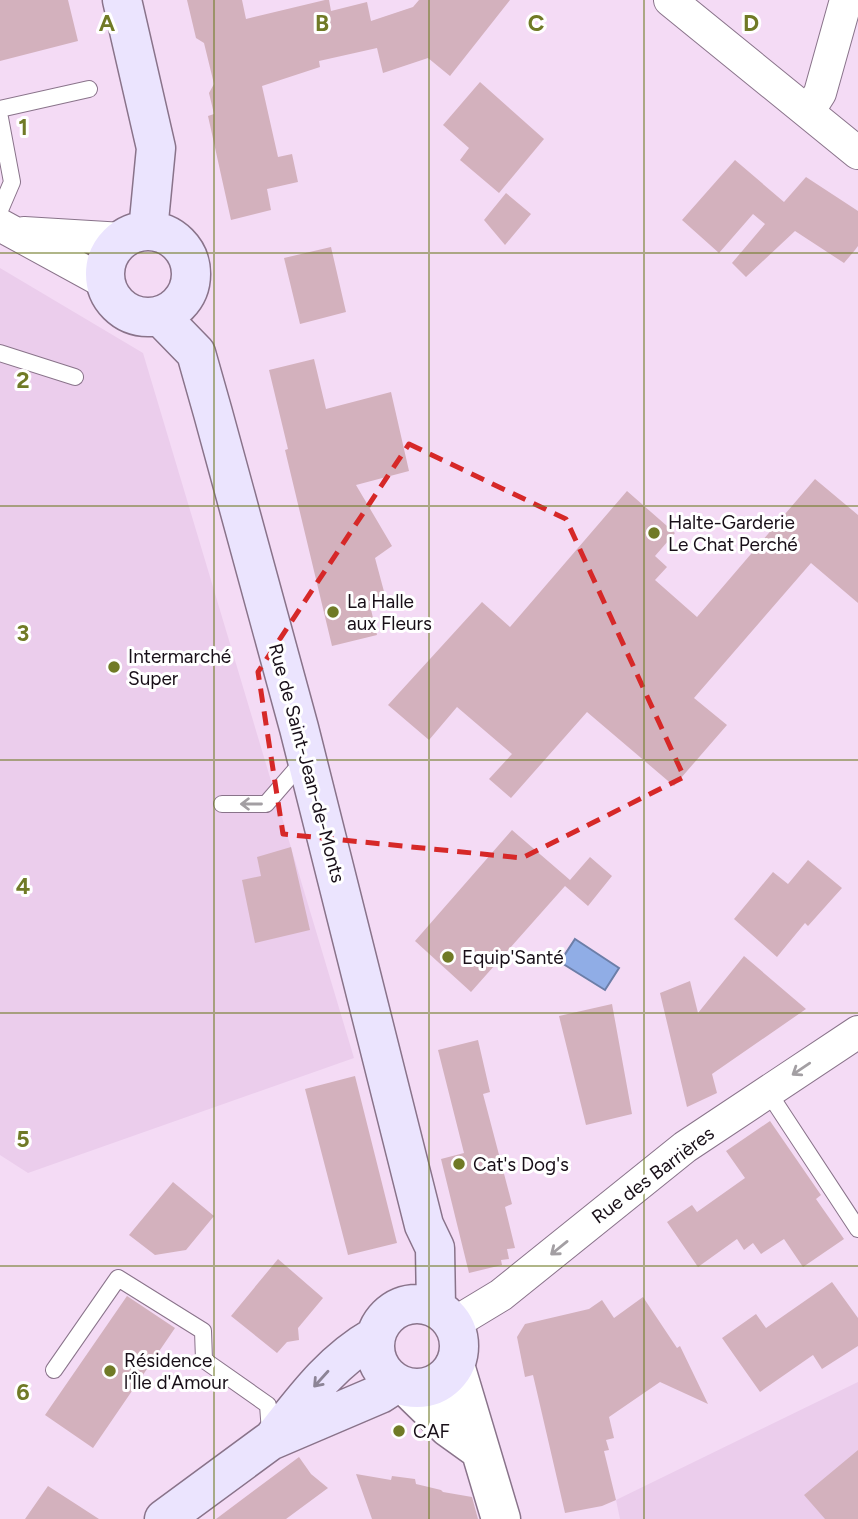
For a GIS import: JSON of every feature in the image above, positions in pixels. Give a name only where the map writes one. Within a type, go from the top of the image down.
[{"type":"main road","points":[[122,0],[156,148],[136,235]]},
{"type":"main road","points":[[162,233],[174,239],[189,261],[189,288],[183,300],[173,310],[160,316],[132,314],[120,307],[111,296],[106,283],[108,258],[114,247],[136,235],[162,233]]},
{"type":"main road","name":"Rue de Saint-Jean-de-Monts","points":[[160,316],[196,353],[306,757],[424,1225],[435,1248],[445,1315]]},
{"type":"main road","name":"Rue de Saint-Jean-de-Monts","points":[[383,1325],[413,1266],[424,1225]]},
{"type":"main road","points":[[164,1519],[271,1441],[402,1386],[427,1388],[443,1380],[455,1365],[459,1350],[458,1336],[445,1315],[409,1302],[323,1376],[271,1441]]},
{"type":"main road","points":[[383,1325],[376,1357],[383,1371],[402,1386]]},
{"type":"street","points":[[670,0],[858,153]]},
{"type":"street","points":[[808,112],[820,93],[846,0]]},
{"type":"street","points":[[4,222],[136,235]]},
{"type":"street","points":[[4,222],[106,283]]},
{"type":"street","name":"Rue des Barrières","points":[[445,1315],[501,1295],[685,1147],[858,1032]]},
{"type":"street","points":[[455,1365],[501,1519]]},
{"type":"street","points":[[402,1386],[448,1427],[480,1450]]},
{"type":"lane","points":[[0,109],[89,89]]},
{"type":"lane","points":[[0,118],[12,182],[4,222]]},
{"type":"lane","points":[[0,353],[75,377]]},
{"type":"lane","points":[[222,804],[266,804],[306,757]]},
{"type":"lane","points":[[768,1092],[858,1229]]},
{"type":"lane","points":[[54,1370],[117,1278],[203,1331],[204,1360],[268,1405],[271,1441]]},
{"type":"highlighted area","points":[[409,444],[566,519],[684,777],[522,858],[283,834],[258,672]]},
{"type":"shaded area","points":[[0,268],[143,353],[354,1058],[28,1173],[0,1155]]},
{"type":"shaded area","points":[[858,1382],[858,1519],[620,1519],[616,1500]]},
{"type":"water","points":[[575,939],[619,968],[605,990],[560,962]]},
{"type":"building","points":[[0,0],[68,0],[78,41],[0,61]]},
{"type":"building","points":[[187,0],[242,0],[246,19],[325,0],[329,0],[331,11],[367,2],[371,21],[413,7],[419,0],[510,0],[450,76],[428,58],[383,73],[377,48],[319,61],[320,67],[262,86],[278,157],[292,154],[298,182],[267,189],[271,210],[231,220],[208,116],[214,114],[209,93],[214,84],[204,43],[196,38]]},
{"type":"building","points":[[480,82],[544,139],[499,193],[460,160],[469,148],[443,125]]},
{"type":"building","points":[[735,160],[784,202],[806,177],[858,211],[858,246],[844,263],[795,231],[746,277],[732,263],[765,224],[753,214],[719,253],[682,220]]},
{"type":"building","points":[[506,193],[531,214],[505,245],[484,220]]},
{"type":"building","points":[[331,247],[346,312],[300,324],[284,258]]},
{"type":"building","points":[[314,359],[326,409],[391,392],[409,471],[356,485],[392,546],[375,558],[386,599],[369,601],[377,635],[332,646],[285,450],[288,449],[269,370]]},
{"type":"building","points":[[815,479],[858,515],[858,603],[811,563],[694,698],[727,725],[674,786],[587,712],[511,798],[489,779],[512,754],[457,707],[429,740],[388,705],[482,602],[510,627],[627,491],[675,533],[655,556],[667,567],[655,580],[697,617]]},
{"type":"building","points":[[512,830],[570,880],[590,857],[612,876],[588,906],[565,886],[471,992],[415,941]]},
{"type":"building","points":[[291,847],[310,930],[255,943],[242,880],[261,876],[257,857]]},
{"type":"building","points":[[808,860],[842,888],[808,926],[805,923],[777,957],[734,919],[773,872],[788,884]]},
{"type":"building","points":[[744,956],[806,1009],[712,1074],[717,1093],[687,1107],[660,993],[690,981],[698,1013]]},
{"type":"building","points":[[612,1004],[632,1114],[586,1125],[559,1016]]},
{"type":"building","points":[[478,1040],[490,1092],[483,1094],[512,1204],[505,1207],[515,1248],[507,1249],[509,1259],[501,1260],[502,1265],[469,1273],[441,1159],[464,1153],[438,1050]]},
{"type":"building","points":[[355,1076],[397,1243],[348,1255],[305,1089]]},
{"type":"building","points":[[770,1121],[821,1195],[816,1199],[844,1239],[803,1267],[784,1239],[761,1254],[753,1243],[744,1250],[737,1239],[698,1267],[667,1222],[692,1205],[697,1212],[745,1178],[726,1151]]},
{"type":"building","points":[[173,1182],[214,1216],[186,1250],[155,1255],[129,1235]]},
{"type":"building","points":[[278,1259],[323,1298],[298,1328],[299,1340],[287,1342],[277,1353],[231,1316]]},
{"type":"building","points":[[832,1282],[858,1318],[858,1346],[822,1369],[813,1355],[760,1392],[722,1338],[756,1314],[766,1328]]},
{"type":"building","name":"Résidence l'Île d'Amour","points":[[127,1296],[175,1328],[93,1448],[45,1415]]},
{"type":"building","points":[[643,1297],[677,1348],[680,1346],[708,1404],[660,1382],[609,1417],[614,1438],[606,1440],[609,1450],[604,1451],[616,1500],[602,1506],[565,1513],[533,1375],[525,1377],[517,1337],[525,1324],[589,1309],[602,1300],[614,1318]]},
{"type":"building","points":[[858,1450],[858,1519],[825,1519],[804,1495]]},
{"type":"building","points":[[299,1457],[311,1474],[328,1488],[286,1519],[216,1519]]},
{"type":"building","points":[[356,1474],[391,1480],[392,1476],[415,1479],[416,1484],[472,1497],[478,1519],[372,1519]]},
{"type":"building","points":[[48,1486],[99,1519],[25,1519]]},
{"type":"place","name":"Halte-Garderie Le Chat Perché","points":[[654,533]]},
{"type":"place","name":"La Halle aux Fleurs","points":[[333,612]]},
{"type":"place","name":"Intermarché Super","points":[[114,667]]},
{"type":"place","name":"Equip'Santé","points":[[448,957]]},
{"type":"place","name":"Cat's Dog's","points":[[459,1164]]},
{"type":"place","name":"Résidence l'Île d'Amour","points":[[110,1371]]},
{"type":"place","name":"CAF","points":[[399,1431]]}]
